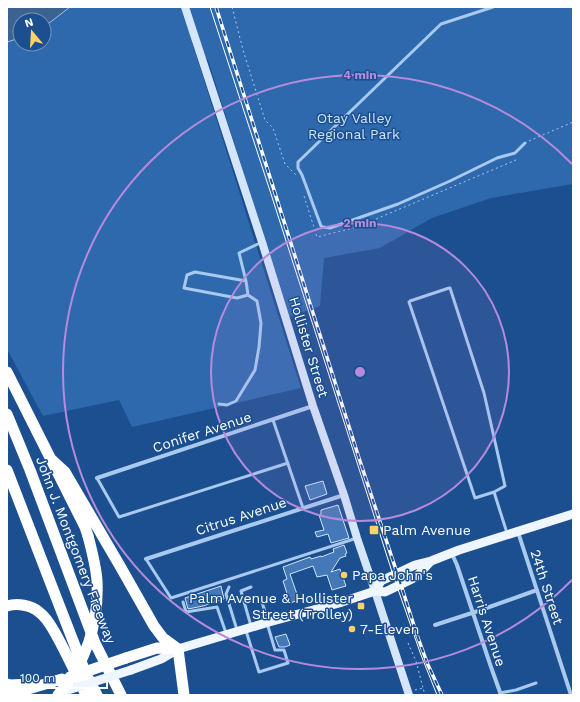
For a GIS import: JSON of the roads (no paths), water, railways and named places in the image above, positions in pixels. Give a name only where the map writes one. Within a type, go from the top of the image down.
[{"type":"highway","points":[[7,372],[85,527],[95,562],[97,600],[89,644],[83,658],[63,693]]},
{"type":"highway","name":"John J. Montgomery Freeway","points":[[7,414],[30,470],[95,643],[121,695]]},
{"type":"highway","points":[[51,459],[65,472],[154,626],[163,638],[178,649],[184,695]]},
{"type":"highway","points":[[7,470],[86,674],[97,695]]},
{"type":"highway","points":[[7,606],[22,605],[31,607],[39,612],[48,621],[86,695]]},
{"type":"highway","points":[[8,695],[157,648],[178,649]]},
{"type":"highway","points":[[7,684],[21,685],[49,683]]},
{"type":"main road","name":"Hollister Street","points":[[185,7],[262,242],[313,406],[409,693]]},
{"type":"main road","points":[[54,695],[162,659],[178,649],[376,591],[381,581],[415,564],[431,561],[508,534],[573,514]]},
{"type":"street","name":"Conifer Avenue","points":[[97,478],[313,406]]},
{"type":"street","name":"Citrus Avenue","points":[[146,559],[344,495]]},
{"type":"street","name":"24th Street","points":[[518,531],[572,695]]},
{"type":"street","name":"Harris Avenue","points":[[452,553],[501,694]]},
{"type":"street","points":[[435,625],[474,613],[537,590]]},
{"type":"lane","points":[[493,7],[440,24],[298,162],[298,168],[321,226],[330,228],[398,204],[497,158],[515,152],[525,143]]},
{"type":"lane","points":[[219,404],[227,405],[236,401],[255,370],[261,323],[257,301],[248,295],[239,253],[262,242]]},
{"type":"lane","points":[[246,281],[195,272],[187,275],[184,288],[237,298],[248,295]]},
{"type":"lane","points":[[449,288],[484,393],[505,486],[494,492],[475,497],[409,302],[449,288]]},
{"type":"lane","points":[[273,420],[303,508]]},
{"type":"lane","points":[[97,478],[119,517],[288,463]]},
{"type":"lane","points":[[494,492],[508,534]]},
{"type":"lane","points":[[146,559],[171,598],[357,538]]},
{"type":"lane","points":[[229,587],[226,594],[245,630],[259,672],[288,663],[284,650],[276,650],[261,599]]},
{"type":"lane","points":[[245,630],[241,591],[251,587]]},
{"type":"lane","points":[[183,602],[186,612],[217,607],[227,635]]},
{"type":"lane","points":[[501,694],[536,683]]},
{"type":"tram line","points":[[210,7],[393,575],[421,655],[437,695]]},
{"type":"railway","points":[[216,7],[359,458],[417,635],[428,665],[442,695]]},
{"type":"place","name":"Palm Avenue","points":[[374,530]]},
{"type":"place","name":"Papa John's","points":[[344,575]]},
{"type":"place","name":"Palm Avenue & Hollister Street (Trolley)","points":[[361,606]]},
{"type":"place","name":"7-Eleven","points":[[352,629]]},
{"type":"park label","name":"Otay Valley Regional Park","points":[[354,126]]}]
